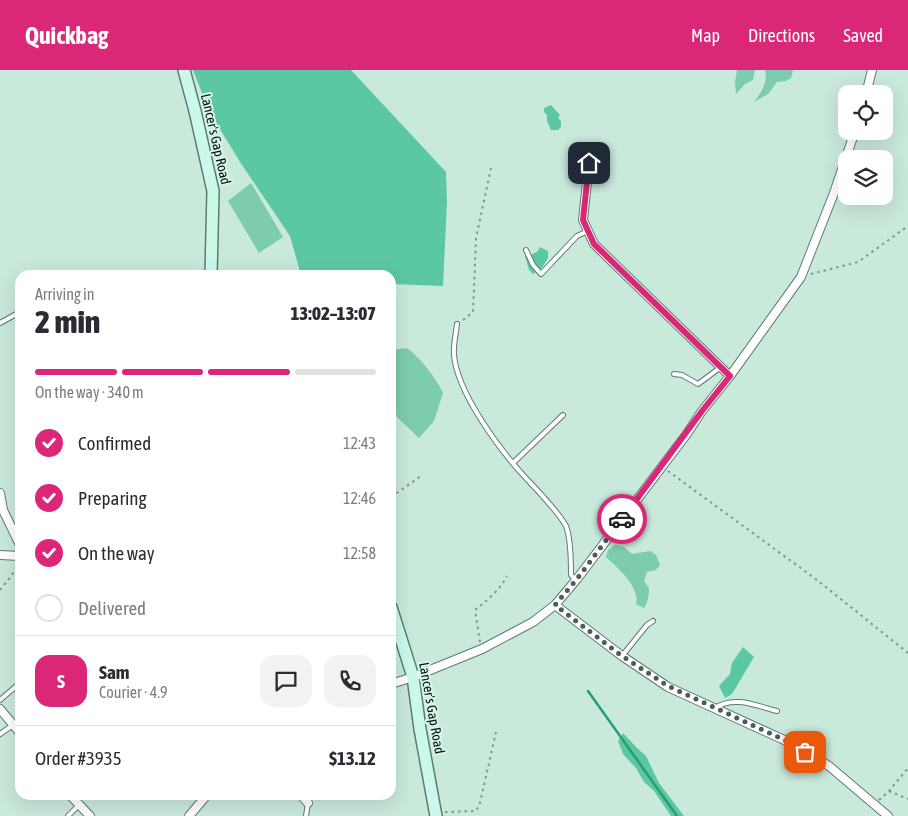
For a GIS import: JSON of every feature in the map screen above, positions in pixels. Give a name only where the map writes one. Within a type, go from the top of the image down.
[{"type":"main road","name":"Lancer's Gap Road","points":[[184,70],[213,191],[211,270]]},
{"type":"main road","name":"Lancer's Gap Road","points":[[396,623],[413,678],[435,814]]},
{"type":"street","points":[[868,85],[872,70]]},
{"type":"street","points":[[396,683],[413,678],[482,649],[533,622],[555,605],[576,581],[730,376],[801,277],[834,193],[852,140]]},
{"type":"street","points":[[589,163],[583,220],[594,244],[730,376]]},
{"type":"street","points":[[0,493],[3,510],[15,535]]},
{"type":"street","points":[[0,555],[15,557]]},
{"type":"street","points":[[555,605],[622,656],[668,686],[713,709],[793,744],[828,766],[888,816]]},
{"type":"street","points":[[0,709],[15,727]]},
{"type":"street","points":[[74,800],[90,816]]},
{"type":"street","points":[[189,816],[203,800]]},
{"type":"lane","points":[[526,250],[533,265],[540,274],[578,236],[588,232]]},
{"type":"lane","points":[[0,323],[15,315]]},
{"type":"lane","points":[[457,324],[454,354],[457,373],[475,408],[513,463],[566,526],[571,576],[576,581]]},
{"type":"lane","points":[[674,374],[682,375],[698,384],[721,367]]},
{"type":"lane","points":[[513,463],[563,415]]},
{"type":"lane","points":[[622,656],[647,624],[653,621]]},
{"type":"lane","points":[[0,700],[15,687]]},
{"type":"lane","points":[[713,709],[722,703],[736,701],[777,712]]},
{"type":"lane","points":[[0,734],[13,725]]},
{"type":"lane","points":[[306,816],[308,803]]},
{"type":"lane","points":[[68,816],[79,805]]},
{"type":"path","points":[[457,324],[473,312],[476,238],[491,168]]},
{"type":"path","points":[[801,277],[858,262],[908,226]]},
{"type":"path","points":[[662,467],[817,580],[908,653]]},
{"type":"path","points":[[396,494],[421,476]]},
{"type":"path","points":[[0,590],[15,569]]},
{"type":"path","points":[[482,649],[475,610],[489,598],[507,576]]},
{"type":"path","points":[[435,814],[476,811],[480,803],[496,732]]},
{"type":"path","points":[[873,804],[889,791],[908,768]]},
{"type":"path","points":[[889,791],[908,799]]},
{"type":"green space","points":[[193,70],[351,70],[446,172],[447,201],[443,286],[396,284],[396,270],[300,270],[290,236],[240,162],[209,111]]},
{"type":"green space","points":[[737,70],[755,70],[753,80],[745,84],[736,94],[735,82]]},
{"type":"green space","points":[[765,70],[793,70],[791,78],[786,81],[777,82],[768,94],[754,102],[765,83]]},
{"type":"green space","points":[[551,105],[560,115],[558,118],[561,121],[561,127],[558,130],[551,130],[547,121],[547,115],[544,112],[544,108]]},
{"type":"green space","points":[[251,183],[283,237],[259,253],[228,201]]},
{"type":"green space","points":[[540,247],[548,251],[548,258],[542,268],[533,274],[529,270],[525,256],[527,253],[531,255],[538,251]]},
{"type":"green space","points":[[406,348],[411,351],[427,368],[443,393],[434,421],[419,438],[396,415],[396,349]]},
{"type":"green space","points":[[615,545],[624,547],[632,554],[650,551],[656,555],[660,565],[656,570],[647,572],[644,581],[649,588],[649,594],[644,608],[636,604],[635,591],[627,578],[606,557],[608,550]]},
{"type":"green space","points":[[743,647],[754,657],[732,694],[725,698],[719,686],[730,674],[732,663]]},
{"type":"green space","points":[[623,733],[646,756],[659,783],[684,816],[671,816],[654,791],[644,782],[636,768],[623,754],[618,741]]},
{"type":"waterway","points":[[588,691],[677,816]]},
{"type":"way so far","points":[[622,519],[555,605],[622,656],[668,686],[713,709],[793,744],[805,752]]},
{"type":"route","points":[[589,163],[583,220],[594,244],[730,376],[622,519]]}]
